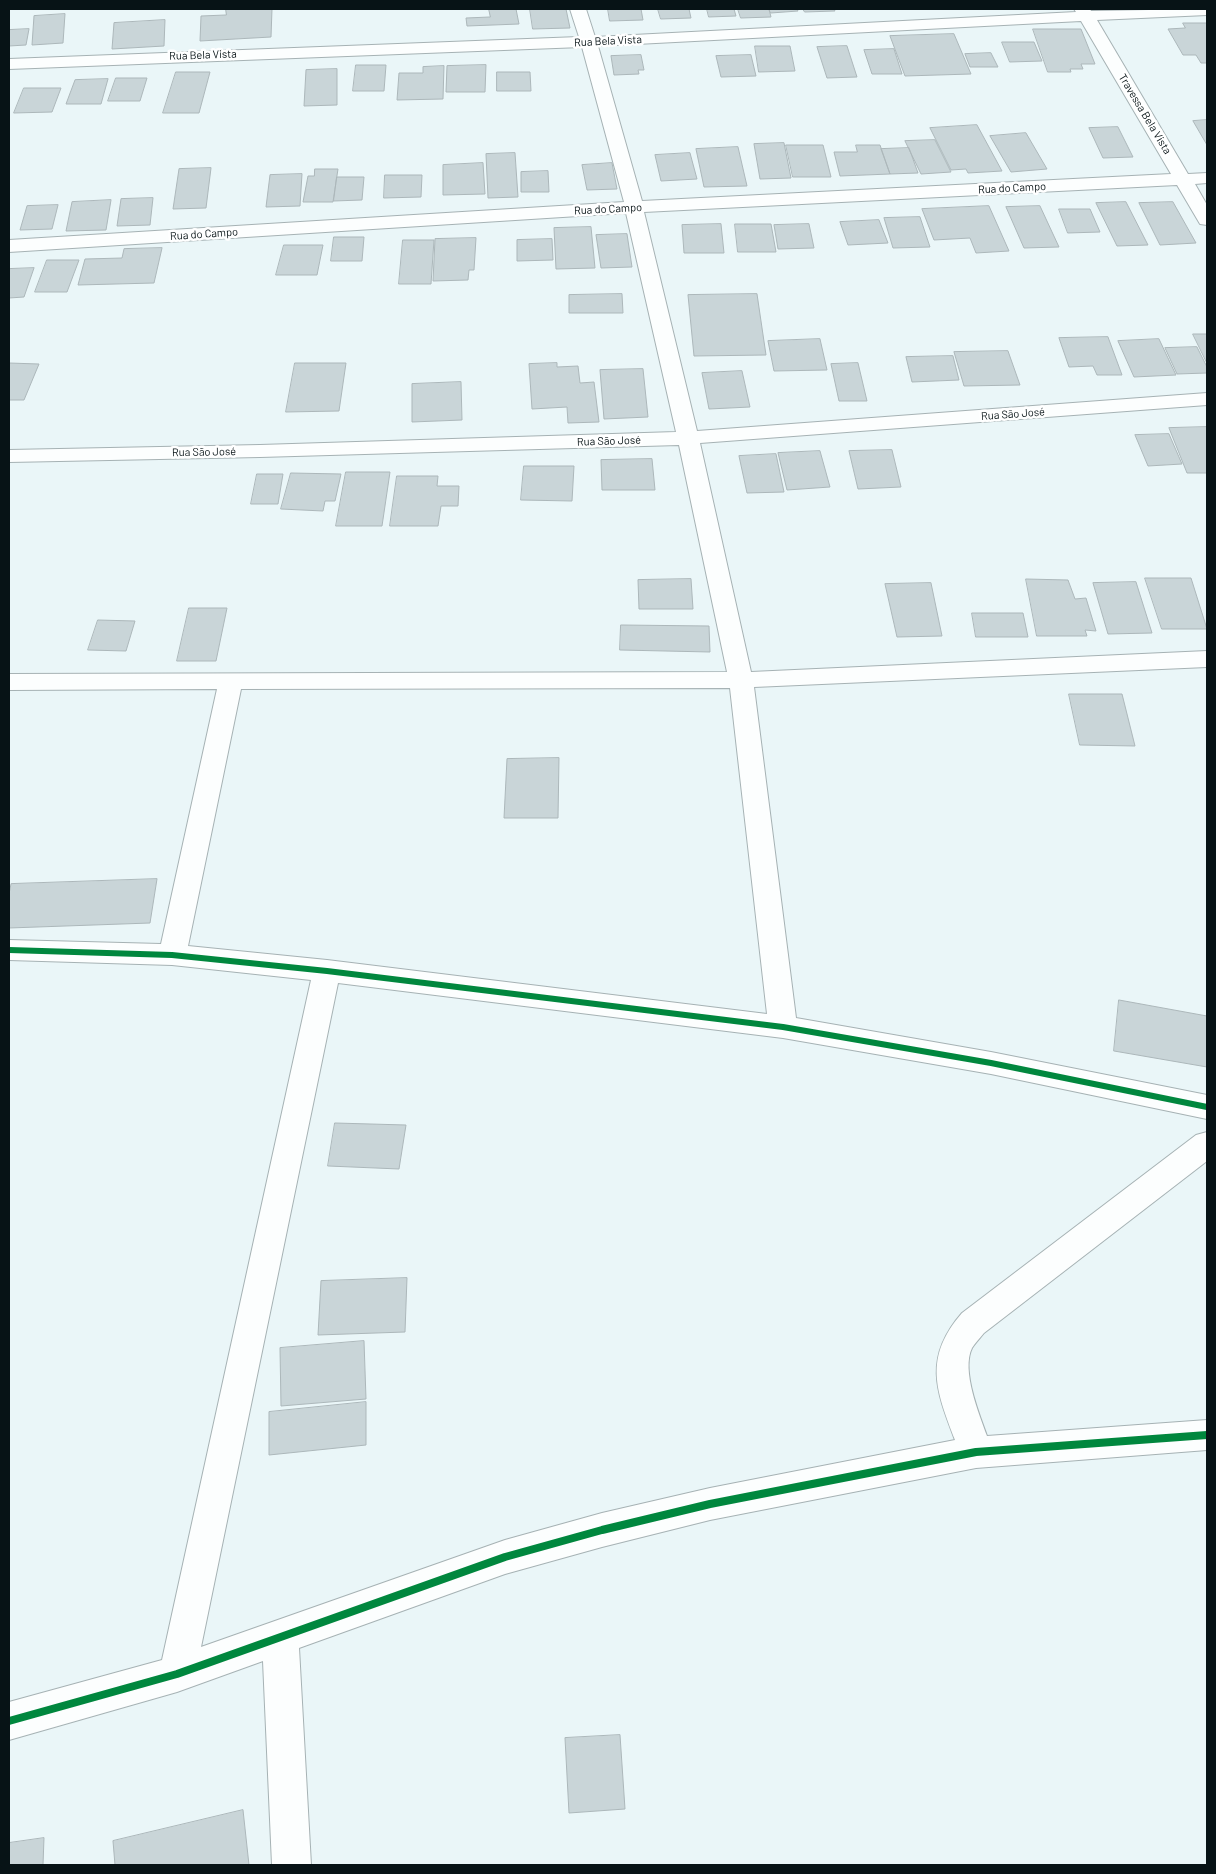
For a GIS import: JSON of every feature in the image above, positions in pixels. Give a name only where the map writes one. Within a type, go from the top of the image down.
[{"type":"street","points":[[578,9],[589,42],[634,207],[688,438],[741,680],[783,1027]]},
{"type":"street","name":"Rua Bela Vista","points":[[9,64],[589,42],[1084,12],[1207,10]]},
{"type":"street","name":"Travessa Bela Vista","points":[[1084,12],[1207,220]]},
{"type":"street","name":"Rua do Campo","points":[[9,246],[634,207],[1207,178]]},
{"type":"street","name":"Rua São José","points":[[9,456],[688,438],[1207,399]]},
{"type":"street","points":[[9,682],[741,680],[1207,658]]},
{"type":"street","points":[[172,955],[231,681]]},
{"type":"street","points":[[9,950],[172,955],[327,971],[783,1027],[991,1063],[1207,1107]]},
{"type":"street","points":[[177,1674],[327,971]]},
{"type":"street","points":[[976,1452],[954,1382],[953,1362],[957,1344],[974,1323],[1207,1144]]},
{"type":"street","points":[[9,1721],[177,1674],[505,1557],[602,1530],[710,1504],[976,1452],[1207,1435]]},
{"type":"street","points":[[280,1638],[291,1865]]},
{"type":"building","points":[[226,9],[272,9],[271,37],[200,41],[201,16],[226,15]]},
{"type":"building","points":[[489,9],[516,9],[519,24],[467,26],[466,18],[490,17]]},
{"type":"building","points":[[530,9],[566,9],[570,28],[533,29]]},
{"type":"building","points":[[608,9],[641,9],[643,20],[610,21]]},
{"type":"building","points":[[658,9],[689,9],[691,18],[661,19]]},
{"type":"building","points":[[707,9],[734,9],[736,16],[709,17]]},
{"type":"building","points":[[738,9],[769,9],[771,17],[741,18]]},
{"type":"building","points":[[769,9],[797,9],[798,11],[771,13]]},
{"type":"building","points":[[803,9],[834,9],[835,11],[805,12]]},
{"type":"building","points":[[65,14],[63,43],[32,45],[34,16]]},
{"type":"building","points":[[165,20],[164,46],[112,49],[114,23]]},
{"type":"building","points":[[1183,23],[1207,23],[1207,63],[1201,63],[1196,55],[1183,55],[1168,29],[1185,28]]},
{"type":"building","points":[[29,29],[26,45],[9,46],[9,30]]},
{"type":"building","points":[[1033,29],[1081,29],[1095,64],[1081,64],[1083,69],[1070,69],[1071,72],[1048,72]]},
{"type":"building","points":[[954,34],[971,74],[905,76],[890,36]]},
{"type":"building","points":[[1002,42],[1034,42],[1042,61],[1010,62]]},
{"type":"building","points":[[755,46],[790,46],[795,71],[759,72]]},
{"type":"building","points":[[847,46],[857,77],[827,78],[817,47]]},
{"type":"building","points":[[894,49],[902,74],[872,74],[864,50]]},
{"type":"building","points":[[991,53],[998,67],[970,67],[965,54]]},
{"type":"building","points":[[641,55],[644,70],[638,70],[639,74],[614,75],[611,56]]},
{"type":"building","points":[[751,55],[756,76],[721,77],[716,56]]},
{"type":"building","points":[[356,65],[386,65],[384,91],[353,91]]},
{"type":"building","points":[[486,65],[485,92],[446,92],[447,66]]},
{"type":"building","points":[[444,66],[443,99],[397,100],[399,73],[423,73],[423,67]]},
{"type":"building","points":[[337,69],[337,105],[304,106],[306,70]]},
{"type":"building","points":[[176,72],[210,72],[199,113],[163,113]]},
{"type":"building","points":[[497,72],[530,72],[531,91],[497,91]]},
{"type":"building","points":[[116,78],[147,78],[140,101],[108,101]]},
{"type":"building","points":[[108,79],[101,104],[66,104],[75,80]]},
{"type":"building","points":[[24,88],[61,88],[52,112],[14,113]]},
{"type":"building","points":[[1207,120],[1207,145],[1193,121]]},
{"type":"building","points":[[977,125],[1002,171],[968,173],[966,169],[951,170],[930,128]]},
{"type":"building","points":[[1118,127],[1133,157],[1103,158],[1089,128]]},
{"type":"building","points":[[1026,133],[1047,169],[1011,172],[990,136]]},
{"type":"building","points":[[935,140],[951,172],[921,174],[905,141]]},
{"type":"building","points":[[784,143],[791,178],[760,179],[754,144]]},
{"type":"building","points":[[786,145],[823,145],[831,177],[793,177]]},
{"type":"building","points":[[856,145],[880,145],[890,174],[840,176],[834,152],[857,152]]},
{"type":"building","points":[[738,147],[747,186],[704,187],[696,149]]},
{"type":"building","points":[[909,148],[918,173],[890,174],[881,149]]},
{"type":"building","points":[[515,153],[518,197],[488,198],[486,154]]},
{"type":"building","points":[[690,153],[697,179],[661,181],[655,155]]},
{"type":"building","points":[[483,163],[485,194],[443,195],[443,165]]},
{"type":"building","points":[[612,163],[617,189],[587,190],[582,165]]},
{"type":"building","points":[[211,168],[206,208],[173,209],[179,169]]},
{"type":"building","points":[[315,169],[338,169],[333,202],[303,202],[308,176],[314,176]]},
{"type":"building","points":[[548,171],[549,192],[521,192],[521,172]]},
{"type":"building","points":[[302,174],[300,206],[266,207],[270,175]]},
{"type":"building","points":[[385,175],[422,175],[421,197],[384,198]]},
{"type":"building","points":[[337,177],[364,177],[362,200],[334,201]]},
{"type":"building","points":[[153,198],[150,225],[117,226],[121,199]]},
{"type":"building","points":[[111,200],[106,230],[66,231],[72,202]]},
{"type":"building","points":[[1126,202],[1148,245],[1117,246],[1096,203]]},
{"type":"building","points":[[1173,202],[1196,243],[1160,245],[1139,203]]},
{"type":"building","points":[[58,205],[52,229],[20,230],[27,206]]},
{"type":"building","points":[[989,206],[1009,251],[976,253],[970,238],[934,240],[922,209]]},
{"type":"building","points":[[1040,206],[1059,247],[1024,248],[1006,207]]},
{"type":"building","points":[[1059,209],[1090,209],[1100,232],[1068,233]]},
{"type":"building","points":[[920,217],[930,247],[893,248],[884,218]]},
{"type":"building","points":[[879,220],[888,243],[848,245],[840,222]]},
{"type":"building","points":[[721,224],[724,253],[684,253],[682,225]]},
{"type":"building","points":[[735,224],[771,224],[776,252],[738,252]]},
{"type":"building","points":[[809,224],[814,248],[778,249],[774,225]]},
{"type":"building","points":[[591,227],[595,268],[556,269],[554,228]]},
{"type":"building","points":[[627,234],[632,267],[601,268],[596,235]]},
{"type":"building","points":[[334,237],[364,237],[362,261],[331,261]]},
{"type":"building","points":[[476,238],[474,270],[469,270],[468,280],[433,281],[435,239]]},
{"type":"building","points":[[552,239],[553,260],[517,261],[517,240]]},
{"type":"building","points":[[403,240],[434,240],[431,284],[399,284]]},
{"type":"building","points":[[284,245],[323,245],[317,275],[276,275]]},
{"type":"building","points":[[162,248],[154,283],[78,285],[85,259],[122,258],[124,249]]},
{"type":"building","points":[[47,260],[79,260],[67,292],[35,292]]},
{"type":"building","points":[[34,268],[24,297],[9,298],[9,269]]},
{"type":"building","points":[[622,294],[623,313],[569,313],[569,295]]},
{"type":"building","points":[[757,294],[766,355],[694,356],[688,295]]},
{"type":"building","points":[[1193,334],[1207,334],[1207,363]]},
{"type":"building","points":[[1108,337],[1122,375],[1097,375],[1093,366],[1069,367],[1059,338]]},
{"type":"building","points":[[820,339],[827,370],[774,371],[768,341]]},
{"type":"building","points":[[1159,339],[1176,375],[1134,377],[1118,341]]},
{"type":"building","points":[[1197,347],[1207,367],[1207,373],[1177,374],[1165,348]]},
{"type":"building","points":[[1008,351],[1020,385],[964,386],[954,352]]},
{"type":"building","points":[[953,356],[959,380],[912,382],[906,357]]},
{"type":"building","points":[[9,363],[39,364],[24,400],[9,400]]},
{"type":"building","points":[[295,363],[346,363],[339,411],[286,412]]},
{"type":"building","points":[[557,363],[557,367],[578,366],[580,383],[594,382],[599,422],[568,423],[567,407],[532,409],[529,364]]},
{"type":"building","points":[[858,363],[867,401],[839,401],[831,364]]},
{"type":"building","points":[[643,369],[648,417],[604,419],[600,370]]},
{"type":"building","points":[[742,371],[750,407],[709,409],[702,373]]},
{"type":"building","points":[[461,382],[462,420],[412,422],[412,384]]},
{"type":"building","points":[[1207,427],[1207,473],[1187,473],[1169,428]]},
{"type":"building","points":[[1169,434],[1182,464],[1148,466],[1135,435]]},
{"type":"building","points":[[892,450],[901,487],[858,489],[849,451]]},
{"type":"building","points":[[820,451],[830,487],[787,490],[778,453]]},
{"type":"building","points":[[776,454],[784,492],[747,493],[739,456]]},
{"type":"building","points":[[652,459],[655,490],[602,490],[601,460]]},
{"type":"building","points":[[524,466],[574,466],[572,501],[521,500]]},
{"type":"building","points":[[346,472],[390,472],[382,526],[336,526]]},
{"type":"building","points":[[291,473],[341,474],[335,501],[325,501],[323,511],[281,509]]},
{"type":"building","points":[[257,474],[283,474],[278,504],[251,504]]},
{"type":"building","points":[[397,476],[438,476],[437,486],[459,486],[458,506],[441,506],[438,526],[390,526]]},
{"type":"building","points":[[1145,578],[1191,578],[1207,629],[1162,629]]},
{"type":"building","points":[[691,579],[693,609],[639,609],[638,580]]},
{"type":"building","points":[[1026,579],[1068,580],[1075,599],[1086,598],[1096,631],[1085,630],[1087,636],[1037,636]]},
{"type":"building","points":[[1136,582],[1152,633],[1108,634],[1093,583]]},
{"type":"building","points":[[931,583],[942,636],[897,637],[885,584]]},
{"type":"building","points":[[189,608],[227,608],[216,661],[177,661]]},
{"type":"building","points":[[972,613],[1023,613],[1028,637],[976,637]]},
{"type":"building","points":[[98,620],[135,621],[126,651],[88,650]]},
{"type":"building","points":[[621,625],[709,626],[710,652],[620,650]]},
{"type":"building","points":[[1069,694],[1122,694],[1135,746],[1080,745]]},
{"type":"building","points":[[559,758],[558,818],[504,818],[507,759]]},
{"type":"building","points":[[157,879],[150,923],[9,928],[9,894],[11,884]]},
{"type":"building","points":[[1119,1000],[1207,1016],[1207,1067],[1114,1051]]},
{"type":"building","points":[[335,1123],[406,1125],[399,1169],[328,1166]]},
{"type":"building","points":[[407,1278],[405,1332],[318,1335],[321,1281]]},
{"type":"building","points":[[364,1341],[366,1399],[281,1406],[280,1348]]},
{"type":"building","points":[[366,1402],[366,1445],[269,1455],[269,1412]]},
{"type":"building","points":[[620,1735],[625,1809],[569,1813],[565,1738]]},
{"type":"building","points":[[243,1810],[249,1865],[115,1865],[113,1841]]},
{"type":"building","points":[[44,1838],[43,1865],[9,1865],[9,1843]]},
{"type":"cycle path","points":[[9,950],[172,955],[327,971],[783,1027],[991,1063],[1207,1107]]},
{"type":"cycle path","points":[[9,1721],[177,1674],[505,1557],[602,1530],[710,1504],[976,1452],[1207,1435]]}]
